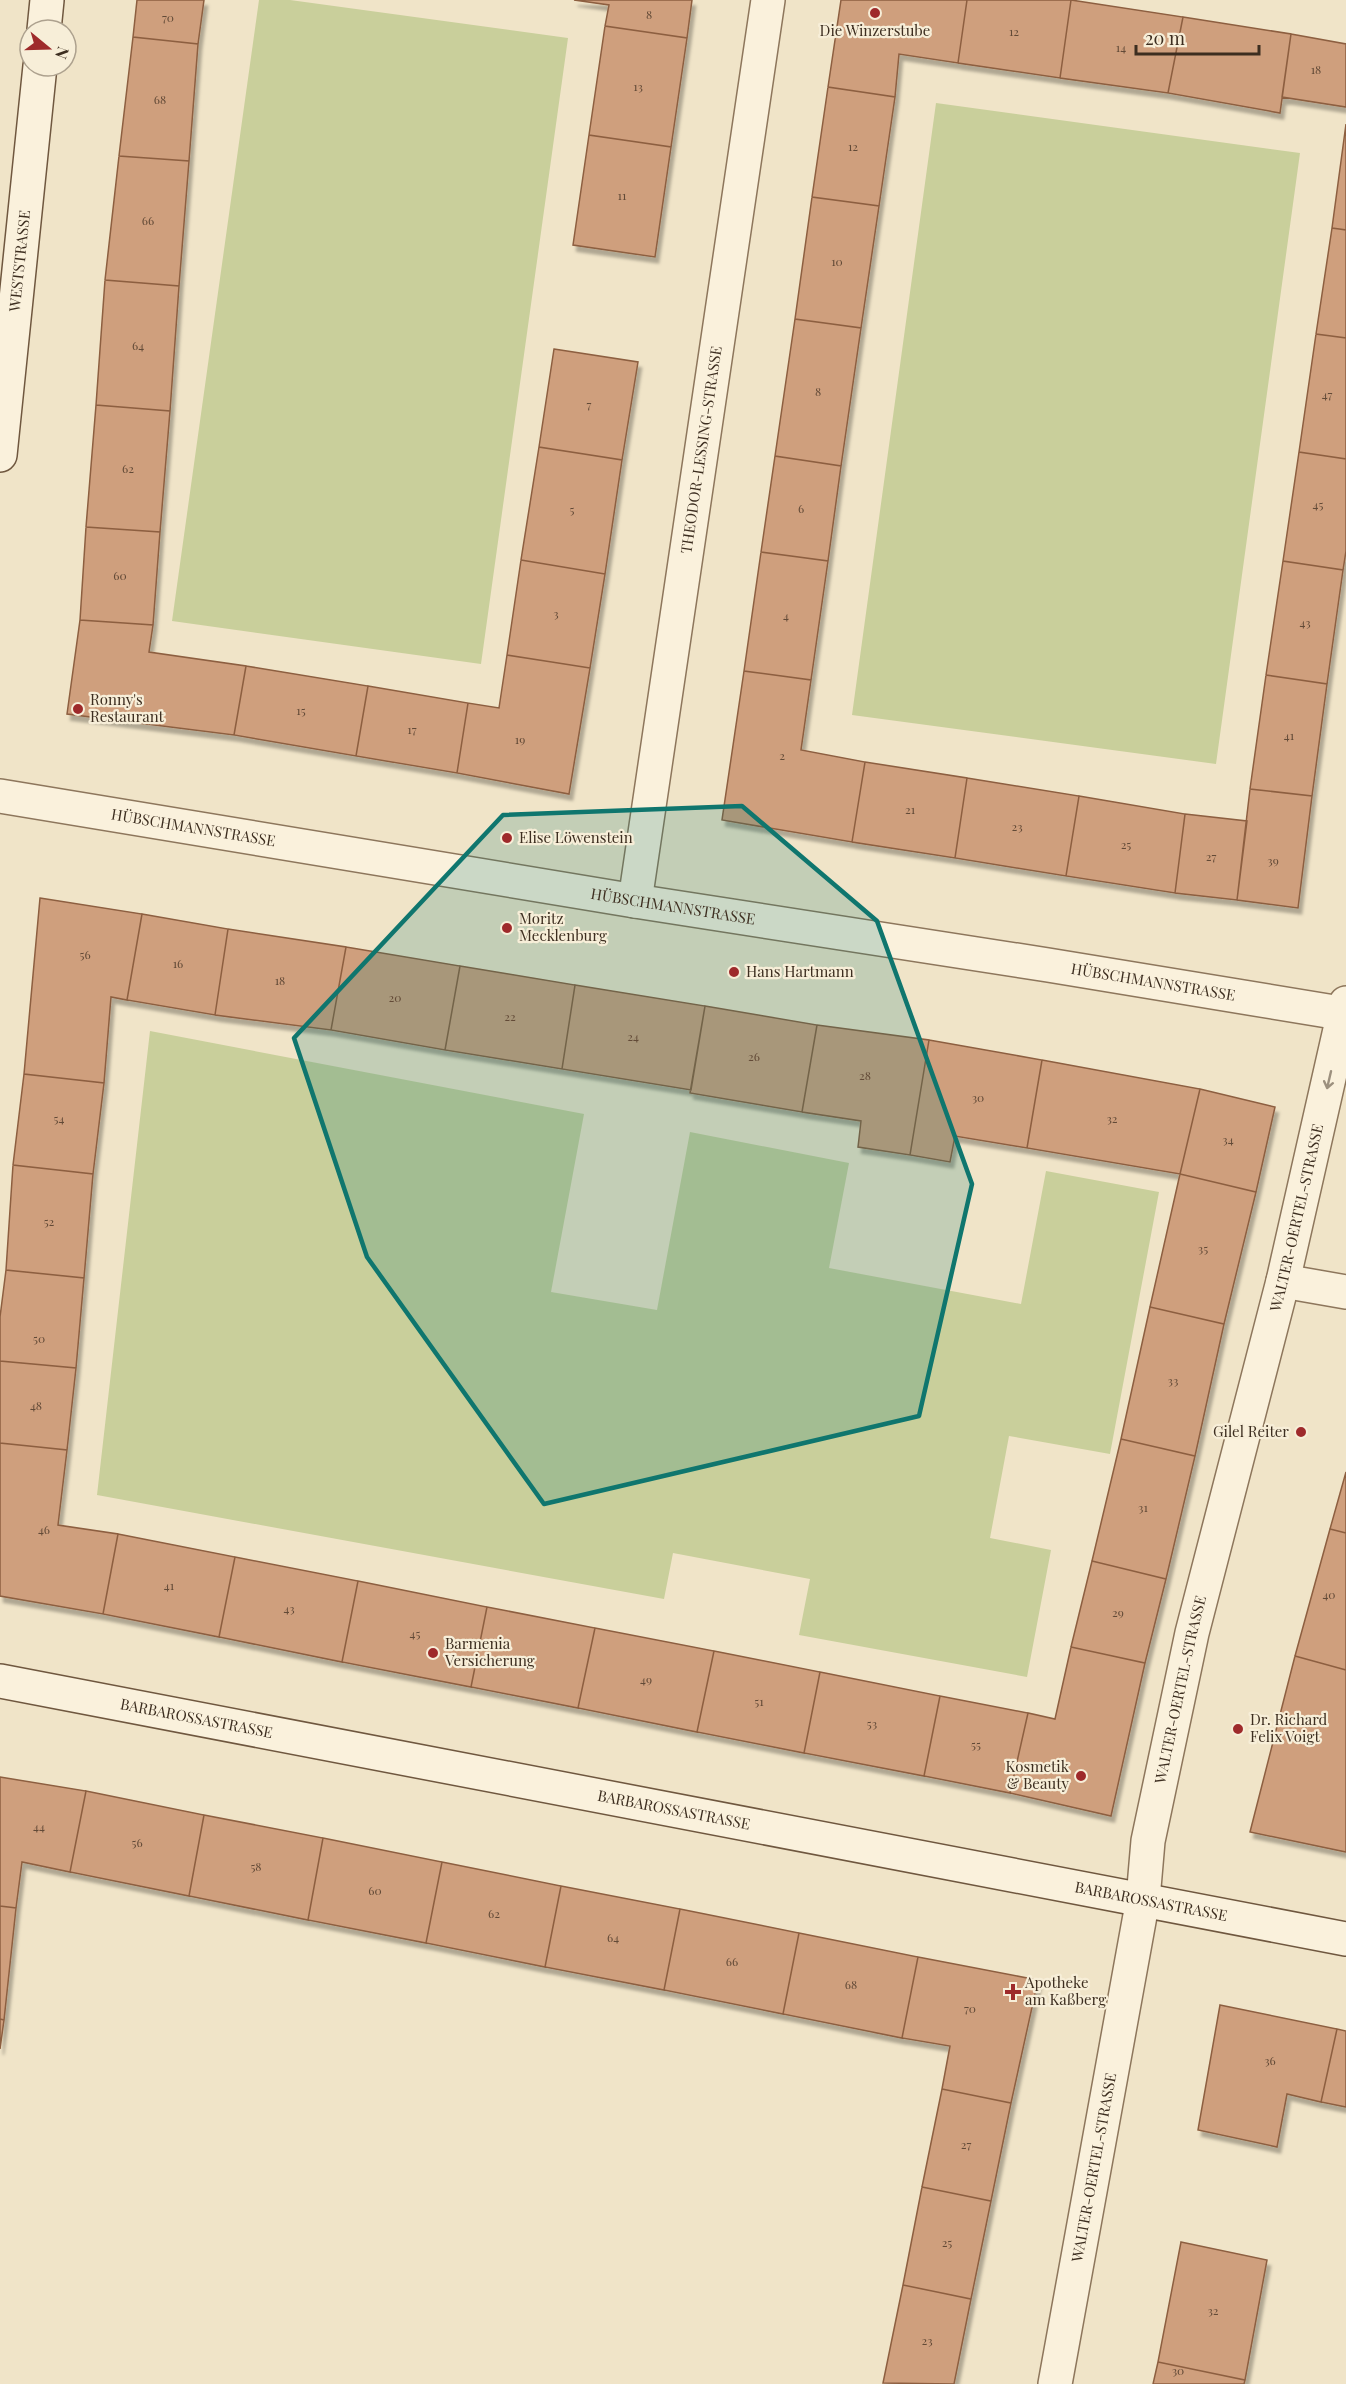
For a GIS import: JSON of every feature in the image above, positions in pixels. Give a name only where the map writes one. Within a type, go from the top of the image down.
[{"type":"street","points":[[45,18],[47,0]]},
{"type":"street","name":"THEODOR-LESSING-STRASSE","points":[[635,901],[768,0]]},
{"type":"street","name":"WESTSTRASSE","points":[[0,455],[39,78]]},
{"type":"street","name":"HÜBSCHMANNSTRASSE","points":[[0,796],[635,901],[1345,1010]]},
{"type":"street","name":"WALTER-OERTEL-STRASSE","points":[[1055,2384],[1143,1899],[1148,1841],[1192,1633],[1283,1281],[1345,1010]]},
{"type":"street","points":[[1283,1281],[1346,1292]]},
{"type":"street","name":"BARBAROSSASTRASSE","points":[[0,1681],[1346,1939]]},
{"type":"highlighted area","points":[[742,806],[877,921],[972,1184],[919,1416],[544,1504],[367,1257],[294,1038],[503,815]]},
{"type":"green space","points":[[259,0],[290,0],[568,38],[481,664],[172,621]]},
{"type":"green space","points":[[936,103],[1300,153],[1216,764],[852,715]]},
{"type":"green space","points":[[150,1031],[584,1114],[551,1292],[657,1310],[690,1132],[849,1163],[829,1268],[1021,1304],[1046,1171],[1159,1192],[1110,1454],[1009,1436],[990,1538],[1051,1550],[1027,1677],[799,1635],[810,1579],[673,1553],[664,1599],[97,1495]]},
{"type":"building","points":[[137,0],[204,0],[198,44],[133,37]]},
{"type":"building","points":[[574,0],[692,0],[687,38],[605,26],[609,5]]},
{"type":"building","points":[[841,0],[967,0],[958,63],[899,54],[895,97],[828,87]]},
{"type":"building","points":[[967,0],[1071,0],[1060,78],[958,63]]},
{"type":"building","points":[[1071,0],[1183,17],[1168,93],[1060,78]]},
{"type":"building","points":[[1183,17],[1291,34],[1280,113],[1168,93]]},
{"type":"building","points":[[605,26],[687,38],[671,147],[589,135]]},
{"type":"building","points":[[1291,34],[1346,44],[1346,107],[1282,97]]},
{"type":"building","points":[[133,37],[198,44],[189,161],[119,156]]},
{"type":"building","points":[[828,87],[895,97],[879,206],[812,197]]},
{"type":"building","points":[[1346,124],[1346,230],[1332,228]]},
{"type":"building","points":[[589,135],[671,147],[655,257],[573,245]]},
{"type":"building","points":[[119,156],[189,161],[179,286],[105,280]]},
{"type":"building","points":[[812,197],[879,206],[861,328],[795,319]]},
{"type":"building","points":[[1332,228],[1346,230],[1346,338],[1316,334]]},
{"type":"building","points":[[105,280],[179,286],[170,411],[96,405]]},
{"type":"building","points":[[795,319],[861,328],[841,466],[775,456]]},
{"type":"building","points":[[1316,334],[1346,338],[1346,459],[1299,452]]},
{"type":"building","points":[[554,349],[638,362],[622,460],[539,447]]},
{"type":"building","points":[[96,405],[170,411],[160,532],[86,527]]},
{"type":"building","points":[[539,447],[622,460],[605,574],[521,560]]},
{"type":"building","points":[[1299,452],[1346,459],[1346,551],[1343,570],[1283,561]]},
{"type":"building","points":[[775,456],[841,466],[828,561],[761,552]]},
{"type":"building","points":[[86,527],[160,532],[153,625],[80,620]]},
{"type":"building","points":[[761,552],[828,561],[811,680],[744,671]]},
{"type":"building","points":[[521,560],[605,574],[590,668],[507,655]]},
{"type":"building","points":[[1283,561],[1343,570],[1327,684],[1266,675]]},
{"type":"building","points":[[80,620],[153,625],[149,652],[246,666],[234,735],[67,714]]},
{"type":"building","points":[[507,655],[590,668],[569,794],[457,773],[468,703],[499,708]]},
{"type":"building","points":[[246,666],[368,686],[356,756],[234,735]]},
{"type":"building","points":[[744,671],[811,680],[801,750],[865,762],[852,842],[722,820]]},
{"type":"building","points":[[1266,675],[1327,684],[1312,796],[1250,789]]},
{"type":"building","points":[[368,686],[468,703],[457,773],[356,756]]},
{"type":"building","points":[[865,762],[967,778],[955,858],[852,842]]},
{"type":"building","points":[[967,778],[1079,796],[1066,876],[955,858]]},
{"type":"building","points":[[1250,789],[1312,796],[1298,908],[1237,900]]},
{"type":"building","points":[[1079,796],[1185,814],[1175,893],[1066,876]]},
{"type":"building","points":[[1185,814],[1247,821],[1237,900],[1175,893]]},
{"type":"building","points":[[40,898],[142,914],[127,1000],[111,997],[104,1083],[24,1074]]},
{"type":"building","points":[[142,914],[228,929],[215,1015],[127,1000]]},
{"type":"building","points":[[228,929],[346,947],[331,1030],[215,1015]]},
{"type":"building","points":[[346,947],[460,966],[445,1050],[331,1030]]},
{"type":"building","points":[[460,966],[575,985],[562,1069],[445,1050]]},
{"type":"building","points":[[575,985],[705,1006],[691,1090],[562,1069]]},
{"type":"building","points":[[705,1006],[817,1025],[802,1112],[690,1093]]},
{"type":"building","points":[[817,1025],[929,1040],[910,1155],[858,1147],[861,1121],[802,1112]]},
{"type":"building","points":[[929,1040],[1042,1060],[1027,1148],[955,1136],[950,1162],[910,1155]]},
{"type":"building","points":[[1042,1060],[1200,1089],[1180,1174],[1027,1148]]},
{"type":"building","points":[[24,1074],[104,1083],[93,1174],[13,1165]]},
{"type":"building","points":[[1200,1089],[1275,1107],[1256,1192],[1180,1174]]},
{"type":"building","points":[[13,1165],[93,1174],[84,1278],[6,1270]]},
{"type":"building","points":[[1180,1174],[1256,1192],[1224,1324],[1150,1307]]},
{"type":"building","points":[[6,1270],[84,1278],[76,1368],[0,1361],[0,1317]]},
{"type":"building","points":[[1150,1307],[1224,1324],[1195,1456],[1121,1439]]},
{"type":"building","points":[[0,1361],[76,1368],[67,1450],[0,1443]]},
{"type":"building","points":[[1121,1439],[1195,1456],[1166,1579],[1092,1561]]},
{"type":"building","points":[[0,1443],[67,1450],[58,1525],[118,1534],[103,1614],[0,1596]]},
{"type":"building","points":[[1346,1472],[1346,1533],[1330,1529]]},
{"type":"building","points":[[1330,1529],[1346,1533],[1346,1670],[1295,1656]]},
{"type":"building","points":[[118,1534],[235,1557],[219,1637],[103,1614]]},
{"type":"building","points":[[235,1557],[358,1581],[342,1662],[219,1637]]},
{"type":"building","points":[[1092,1561],[1166,1579],[1145,1663],[1071,1647]]},
{"type":"building","points":[[358,1581],[487,1607],[471,1687],[342,1662]]},
{"type":"building","points":[[487,1607],[595,1628],[578,1708],[471,1687]]},
{"type":"building","points":[[595,1628],[714,1651],[697,1732],[578,1708]]},
{"type":"building","points":[[1071,1647],[1145,1663],[1111,1816],[1010,1793],[1028,1713],[1055,1719]]},
{"type":"building","points":[[714,1651],[820,1672],[804,1753],[697,1732]]},
{"type":"building","points":[[1295,1656],[1346,1670],[1346,1852],[1250,1832]]},
{"type":"building","points":[[820,1672],[940,1696],[924,1776],[804,1753]]},
{"type":"building","points":[[940,1696],[1028,1713],[1010,1793],[924,1776]]},
{"type":"building","points":[[0,1777],[86,1791],[70,1872],[22,1862],[16,1908],[0,1906]]},
{"type":"building","points":[[86,1791],[204,1815],[189,1896],[70,1872]]},
{"type":"building","points":[[204,1815],[323,1838],[308,1920],[189,1896]]},
{"type":"building","points":[[323,1838],[442,1862],[426,1943],[308,1920]]},
{"type":"building","points":[[442,1862],[561,1886],[545,1967],[426,1943]]},
{"type":"building","points":[[561,1886],[680,1909],[664,1990],[545,1967]]},
{"type":"building","points":[[0,1906],[16,1908],[4,2020],[0,2019]]},
{"type":"building","points":[[680,1909],[799,1933],[783,2014],[664,1990]]},
{"type":"building","points":[[799,1933],[918,1957],[902,2038],[783,2014]]},
{"type":"building","points":[[918,1957],[1038,1980],[1011,2103],[942,2089],[950,2046],[902,2038]]},
{"type":"building","points":[[1220,2005],[1337,2029],[1321,2102],[1287,2094],[1277,2147],[1198,2130]]},
{"type":"building","points":[[0,2019],[4,2020],[0,2049]]},
{"type":"building","points":[[1337,2029],[1346,2031],[1346,2107],[1321,2102]]},
{"type":"building","points":[[942,2089],[1011,2103],[991,2201],[922,2187]]},
{"type":"building","points":[[922,2187],[991,2201],[971,2299],[903,2285]]},
{"type":"building","points":[[1181,2242],[1267,2260],[1245,2380],[1158,2362]]},
{"type":"building","points":[[903,2285],[971,2299],[954,2384],[883,2383]]},
{"type":"building","points":[[1158,2362],[1245,2380],[1244,2384],[1153,2384]]},
{"type":"place","name":"Die Winzerstube","points":[[875,13]]},
{"type":"place","name":"Ronny's Restaurant","points":[[78,709]]},
{"type":"place","name":"Elise Löwenstein","points":[[507,838]]},
{"type":"place","name":"Moritz Mecklenburg","points":[[507,928]]},
{"type":"place","name":"Hans Hartmann","points":[[734,972]]},
{"type":"place","name":"Gilel Reiter","points":[[1301,1432]]},
{"type":"place","name":"Barmenia Versicherung","points":[[433,1653]]},
{"type":"place","name":"Dr. Richard Felix Voigt","points":[[1238,1729]]},
{"type":"place","name":"Kosmetik & Beauty","points":[[1081,1776]]},
{"type":"place","name":"Apotheke am Kaßberg","points":[[1013,1992]]}]
